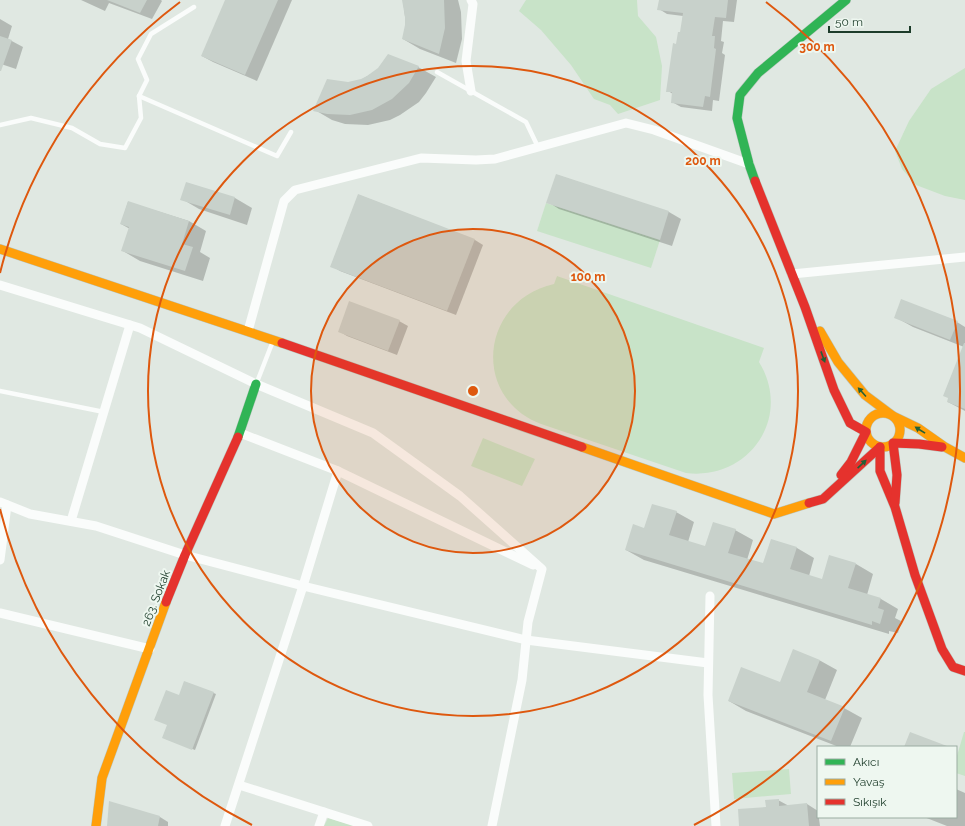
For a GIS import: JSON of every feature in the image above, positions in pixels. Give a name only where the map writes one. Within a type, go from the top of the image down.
[{"type":"street","points":[[846,0],[758,73],[740,95],[737,118],[749,164],[805,307],[834,390],[850,423],[866,432]]},
{"type":"street","points":[[471,91],[466,61],[474,1]]},
{"type":"street","points":[[248,331],[284,201],[295,190],[421,158],[476,160],[495,159],[626,123],[654,130],[749,164]]},
{"type":"street","points":[[0,249],[248,331],[774,514],[823,499],[880,447]]},
{"type":"street","points":[[792,274],[965,257]]},
{"type":"street","points":[[0,285],[130,324],[256,384],[372,433],[460,496],[542,569]]},
{"type":"street","points":[[805,307],[838,362],[864,395],[893,416],[918,428],[945,447],[965,458]]},
{"type":"street","points":[[71,521],[130,324]]},
{"type":"street","name":"263. Sokak","points":[[96,826],[102,778],[185,555],[240,433],[256,384]]},
{"type":"street","points":[[882,413],[893,416],[897,420],[900,431],[899,437],[894,443],[885,447],[880,447],[870,442],[866,432],[866,426],[872,417],[882,413]]},
{"type":"street","points":[[823,499],[851,462],[866,432]]},
{"type":"street","points":[[240,433],[338,471],[542,569]]},
{"type":"street","points":[[894,443],[945,447]]},
{"type":"street","points":[[894,443],[897,475],[895,507]]},
{"type":"street","points":[[880,447],[880,472],[895,507],[916,575],[942,649],[953,667],[965,671]]},
{"type":"street","points":[[225,826],[303,586],[338,471]]},
{"type":"street","points":[[0,560],[3,503],[30,514],[96,526],[185,555],[303,586],[526,640],[708,663]]},
{"type":"street","points":[[492,826],[522,680],[528,622],[542,569]]},
{"type":"street","points":[[710,596],[708,695],[716,826]]},
{"type":"street","points":[[0,613],[150,649]]},
{"type":"street","points":[[239,785],[368,826]]},
{"type":"street","points":[[319,826],[324,812]]},
{"type":"lane","points":[[0,125],[31,118],[72,128],[100,144],[125,148],[141,118],[139,96],[147,80],[138,59],[151,34],[194,7]]},
{"type":"lane","points":[[437,72],[526,122],[538,147]]},
{"type":"lane","points":[[139,96],[277,156],[290,132]]},
{"type":"lane","points":[[256,384],[273,340]]},
{"type":"lane","points":[[0,391],[104,412]]},
{"type":"green space","points":[[526,0],[637,0],[638,16],[656,37],[662,66],[660,100],[618,114],[610,105],[594,99],[571,65],[541,30],[519,11]]},
{"type":"green space","points":[[965,68],[965,200],[945,196],[916,185],[902,169],[895,151],[909,121],[931,89]]},
{"type":"green space","points":[[546,203],[660,240],[651,268],[537,231]]},
{"type":"green space","points":[[557,276],[764,348],[759,362],[768,383],[771,404],[767,423],[759,441],[746,456],[729,467],[709,473],[686,473],[541,424],[518,411],[503,393],[495,372],[494,350],[499,328],[511,309],[530,294],[554,284]]},
{"type":"green space","points":[[483,438],[535,459],[522,486],[471,466]]},
{"type":"green space","points":[[965,732],[965,776],[957,773],[957,756]]},
{"type":"green space","points":[[789,769],[791,794],[734,799],[732,773]]},
{"type":"green space","points":[[328,818],[355,826],[324,826]]},
{"type":"building","points":[[107,0],[147,0],[140,13]]},
{"type":"building","points":[[225,0],[278,0],[245,75],[201,56]]},
{"type":"building","points":[[402,0],[444,0],[445,28],[439,54],[402,39],[405,17]]},
{"type":"building","points":[[659,0],[728,0],[726,18],[715,17],[712,36],[715,36],[714,48],[716,49],[710,97],[705,96],[703,107],[671,103],[672,92],[666,92],[673,43],[676,44],[678,32],[680,32],[683,13],[657,10]]},
{"type":"building","points":[[0,36],[12,40],[1,71],[0,71]]},
{"type":"building","points":[[388,54],[419,66],[409,83],[392,99],[372,110],[350,115],[327,114],[313,111],[327,79],[348,82],[361,79],[378,68]]},
{"type":"building","points":[[556,174],[669,211],[660,240],[546,203]]},
{"type":"building","points":[[186,182],[235,197],[230,215],[180,200]]},
{"type":"building","points":[[358,194],[475,239],[447,311],[330,267]]},
{"type":"building","points":[[128,201],[189,221],[182,244],[193,247],[185,271],[121,251],[129,227],[120,224]]},
{"type":"building","points":[[901,299],[958,321],[950,340],[894,318]]},
{"type":"building","points":[[349,301],[400,320],[388,351],[338,332]]},
{"type":"building","points":[[964,343],[965,409],[947,402],[948,398],[943,396]]},
{"type":"building","points":[[652,504],[677,511],[669,535],[705,546],[713,522],[736,529],[728,553],[763,563],[771,539],[797,547],[790,569],[822,579],[829,555],[856,563],[848,588],[881,598],[878,608],[884,610],[880,624],[872,621],[872,625],[625,550],[633,524],[644,528]]},
{"type":"building","points":[[793,649],[820,660],[807,692],[845,707],[831,741],[728,701],[741,667],[780,682]]},
{"type":"building","points":[[184,681],[214,692],[192,750],[162,738],[167,725],[154,720],[166,690],[179,695]]},
{"type":"building","points":[[910,732],[947,746],[904,746]]},
{"type":"building","points":[[779,799],[779,806],[807,803],[809,826],[739,826],[738,809],[766,807],[765,800]]},
{"type":"building","points":[[109,801],[160,816],[158,826],[107,826]]},
{"type":"traffic: fast","points":[[755,181],[737,118],[740,95],[758,73],[846,0]]},
{"type":"traffic: fast","points":[[238,437],[256,384]]},
{"type":"traffic: slow","points":[[0,249],[282,343]]},
{"type":"traffic: slow","points":[[820,331],[838,362],[865,395],[893,416],[918,428],[945,447],[965,458]]},
{"type":"traffic: slow","points":[[886,413],[895,418],[899,423],[900,430],[899,437],[895,442],[890,446],[880,447],[876,446],[867,437],[866,427],[867,423],[876,414],[886,413]]},
{"type":"traffic: slow","points":[[582,447],[774,514],[809,503]]},
{"type":"traffic: slow","points":[[96,826],[102,778],[166,602]]},
{"type":"traffic: jam","points":[[755,181],[805,307],[834,390],[850,423],[866,432],[851,462],[841,475]]},
{"type":"traffic: jam","points":[[282,343],[582,447]]},
{"type":"traffic: jam","points":[[166,602],[185,555],[238,437]]},
{"type":"traffic: jam","points":[[895,503],[897,475],[893,443],[942,447]]},
{"type":"traffic: jam","points":[[809,503],[823,499],[880,447]]},
{"type":"traffic: jam","points":[[880,447],[880,471],[895,507],[915,575],[942,649],[953,667],[965,671]]}]
